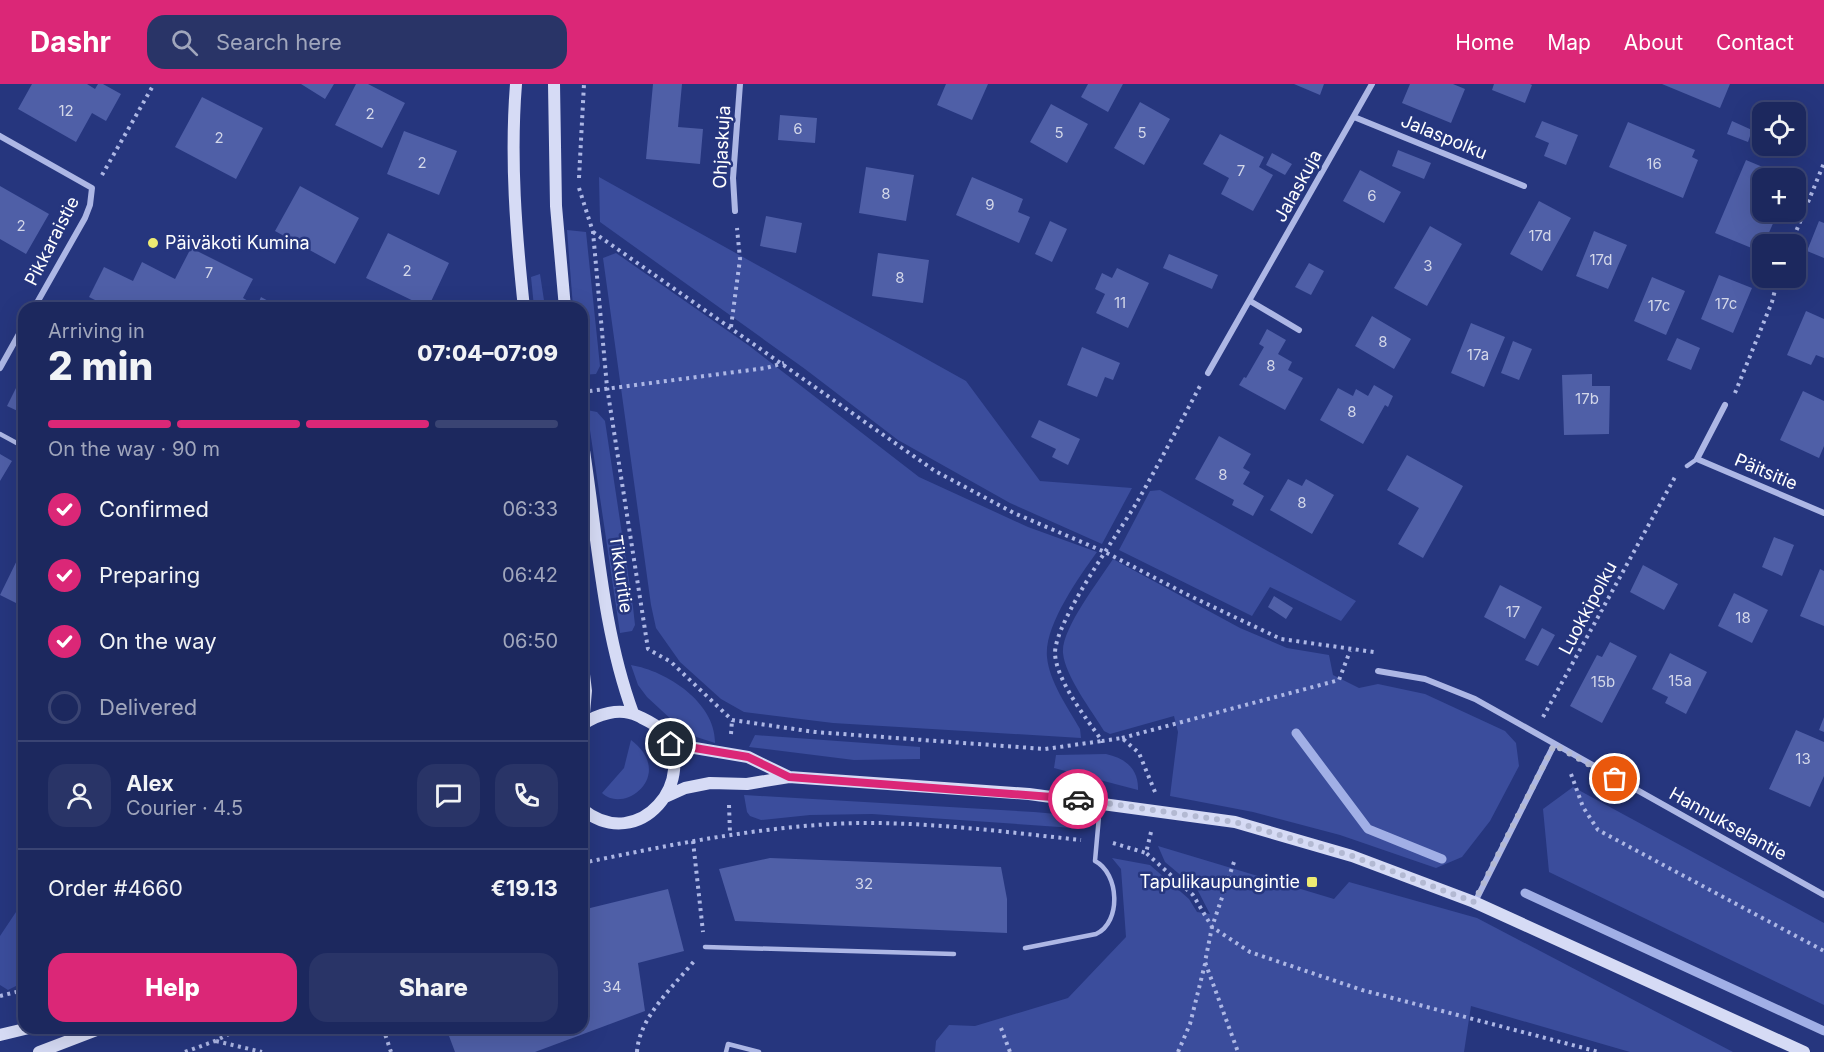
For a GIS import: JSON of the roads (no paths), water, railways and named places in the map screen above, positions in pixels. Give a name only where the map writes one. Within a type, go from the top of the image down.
[{"type":"main road","points":[[516,84],[513,128],[514,185],[524,302]]},
{"type":"main road","points":[[554,84],[556,206],[564,302]]},
{"type":"main road","name":"Tikkuritie","points":[[588,480],[606,605],[621,678],[633,713]]},
{"type":"main road","points":[[588,722],[610,712],[633,713],[660,729],[671,744],[673,772],[660,806],[644,818],[625,824],[606,822],[588,812]]},
{"type":"main road","points":[[671,744],[748,757],[789,777]]},
{"type":"main road","points":[[665,797],[685,788],[710,783],[747,784],[789,777],[1029,794],[1235,822],[1352,856],[1474,902],[1798,1051]]},
{"type":"main road","points":[[0,1035],[18,1031]]},
{"type":"main road","points":[[39,1052],[86,1034]]},
{"type":"street","name":"Ohjaskuja","points":[[735,211],[733,178],[740,84]]},
{"type":"street","name":"Jalaskuja","points":[[1208,373],[1372,84]]},
{"type":"street","name":"Jalaspolku","points":[[1354,117],[1524,186]]},
{"type":"street","name":"Pikkaraistie","points":[[0,136],[92,188],[90,205],[85,218],[37,302]]},
{"type":"street","points":[[1250,301],[1299,330]]},
{"type":"street","points":[[0,368],[18,336]]},
{"type":"street","points":[[1697,459],[1725,405]]},
{"type":"street","name":"Päitsitie","points":[[1697,459],[1824,513]]},
{"type":"street","name":"Hannukselantie","points":[[1378,671],[1425,679],[1450,688],[1824,895]]},
{"type":"street","points":[[1474,902],[1554,745]]},
{"type":"lane","points":[[0,434],[18,444]]},
{"type":"lane","points":[[1687,466],[1697,459]]},
{"type":"lane","points":[[1025,948],[1096,934],[1103,931],[1111,920],[1114,910],[1110,876],[1105,866],[1095,861],[1100,802]]},
{"type":"lane","points":[[705,947],[954,954]]},
{"type":"lane","points":[[726,1052],[728,1044],[759,1052]]},
{"type":"waterway","points":[[1296,733],[1368,829],[1442,859]]},
{"type":"waterway","points":[[1525,893],[1824,1031]]},
{"type":"place","name":"Päiväkoti Kumina","points":[[153,243]]},
{"type":"place","name":"Tapulikaupungintie","points":[[1312,882]]}]
